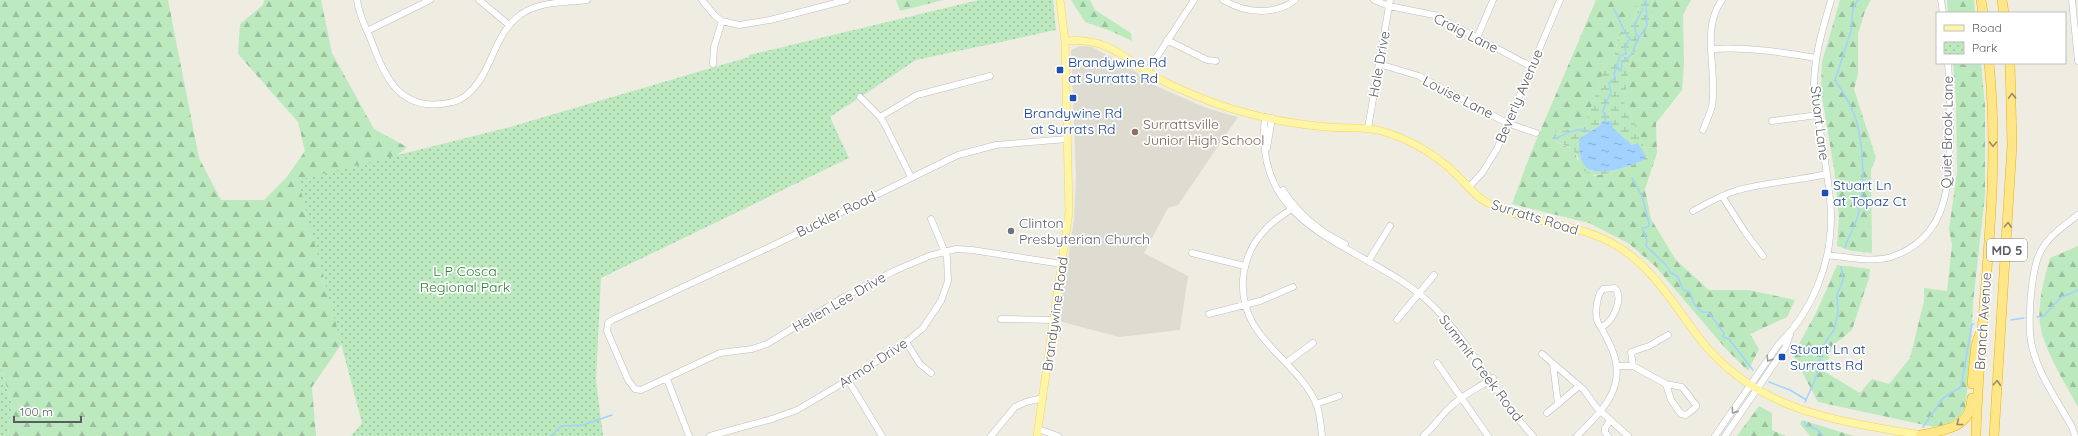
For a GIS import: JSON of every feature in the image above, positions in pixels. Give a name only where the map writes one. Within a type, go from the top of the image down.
[{"type":"highway","points":[[1980,0],[1982,12]]},
{"type":"highway","points":[[2002,0],[2004,12]]},
{"type":"highway","name":"Branch Avenue","points":[[1976,436],[1984,320],[1993,142],[1992,96],[1988,64]]},
{"type":"highway","name":"Branch Avenue","points":[[1994,436],[2001,349],[2012,145],[2010,64]]},
{"type":"highway","points":[[1923,436],[1957,425],[1971,408],[1976,345],[1984,320]]},
{"type":"highway","points":[[1996,398],[2001,436]]},
{"type":"main road","name":"Brandywine Road","points":[[1038,433],[1069,212],[1065,41],[1060,0]]},
{"type":"main road","name":"Surratts Road","points":[[1065,41],[1082,40],[1096,42],[1109,47],[1162,81],[1214,103],[1268,118],[1322,126],[1368,128],[1392,134],[1418,147],[1439,160],[1482,200],[1502,209],[1578,230],[1610,242],[1622,249],[1646,268],[1663,287],[1712,353],[1738,376],[1754,387],[1781,402],[1814,414],[1862,425],[1923,436]]},
{"type":"street","points":[[357,0],[360,16],[387,77],[397,90],[415,102],[436,105],[450,103],[470,92],[483,74],[501,36],[509,25],[524,12],[538,7],[587,0]]},
{"type":"street","points":[[367,31],[430,0]]},
{"type":"street","points":[[479,0],[509,25]]},
{"type":"street","points":[[702,0],[714,16],[722,21],[734,25],[751,24],[847,0]]},
{"type":"street","points":[[1147,72],[1194,0]]},
{"type":"street","points":[[1223,0],[1242,9],[1259,11],[1276,9],[1295,0]]},
{"type":"street","name":"Craig Lane","points":[[1374,0],[1390,3],[1434,16],[1532,67]]},
{"type":"street","points":[[1477,38],[1493,0]]},
{"type":"street","name":"Beverly Avenue","points":[[1469,187],[1482,173],[1493,156],[1560,0]]},
{"type":"street","points":[[1703,130],[1712,106],[1711,34],[1713,19],[1722,0]]},
{"type":"street","name":"Stuart Lane","points":[[1754,387],[1785,348],[1790,334],[1814,298],[1827,255],[1831,218],[1814,88],[1816,58],[1831,0]]},
{"type":"street","points":[[1941,0],[1943,12]]},
{"type":"street","points":[[2072,0],[2078,61]]},
{"type":"street","name":"Hale Drive","points":[[1368,128],[1390,3]]},
{"type":"street","points":[[713,64],[714,47],[722,21]]},
{"type":"street","points":[[1167,40],[1207,60],[1216,61]]},
{"type":"street","points":[[1712,49],[1768,50],[1816,58]]},
{"type":"street","name":"Louise Lane","points":[[1379,64],[1419,76],[1508,123],[1536,133]]},
{"type":"street","name":"Quiet Brook Lane","points":[[1827,255],[1859,259],[1891,256],[1912,246],[1934,225],[1944,207],[1949,172],[1948,64]]},
{"type":"street","points":[[880,117],[917,95],[990,76]]},
{"type":"street","points":[[860,97],[880,117],[911,177]]},
{"type":"street","points":[[1772,121],[1818,115]]},
{"type":"street","name":"Summit Creek Road","points":[[1268,118],[1267,145],[1270,164],[1279,184],[1293,208],[1317,233],[1369,258],[1420,291],[1462,332],[1492,379],[1533,436]]},
{"type":"street","name":"Buckler Road","points":[[628,380],[608,335],[607,328],[612,320],[774,245],[958,155],[981,147],[1067,139]]},
{"type":"street","points":[[1693,211],[1722,196],[1758,185],[1805,179],[1826,174]]},
{"type":"street","points":[[1722,196],[1745,232],[1763,256]]},
{"type":"street","points":[[1293,208],[1273,221],[1252,246],[1245,266],[1243,283],[1245,305],[1254,328],[1302,382],[1316,404],[1322,436]]},
{"type":"street","points":[[2075,436],[2072,427],[2036,358],[2030,334],[2029,319],[2033,274],[2037,255],[2054,233],[2078,215]]},
{"type":"street","name":"Armor Drive","points":[[710,436],[792,412],[848,380],[906,342],[923,328],[941,301],[948,281],[948,266],[945,251],[931,219]]},
{"type":"street","points":[[1369,258],[1390,226]]},
{"type":"street","name":"Hellen Lee Drive","points":[[628,380],[632,387],[638,390],[647,388],[720,353],[752,349],[767,344],[844,297],[919,259],[945,251],[956,249],[972,250],[1062,264]]},
{"type":"street","points":[[1192,252],[1245,266]]},
{"type":"street","points":[[1397,320],[1434,275]]},
{"type":"street","points":[[1209,314],[1245,305],[1293,287]]},
{"type":"street","points":[[1577,436],[1601,413],[1613,392],[1617,366],[1614,354],[1597,322],[1596,316],[1599,294],[1603,289],[1615,288],[1618,295],[1615,313],[1608,324],[1601,327]]},
{"type":"street","points":[[1001,319],[1054,320]]},
{"type":"street","points":[[1633,366],[1631,352],[1649,346],[1668,335]]},
{"type":"street","points":[[906,342],[920,364],[931,373]]},
{"type":"street","points":[[1286,363],[1313,343]]},
{"type":"street","points":[[1542,354],[1587,393],[1601,413],[1628,436]]},
{"type":"street","points":[[1437,363],[1488,436]]},
{"type":"street","points":[[1552,364],[1558,404]]},
{"type":"street","points":[[1617,366],[1633,366],[1666,384],[1685,389],[1696,407],[1686,415],[1681,414],[1671,400],[1666,384]]},
{"type":"street","points":[[667,379],[688,436]]},
{"type":"street","points":[[1424,435],[1447,410],[1461,398],[1492,379]]},
{"type":"street","name":"Summit Creek Road","points":[[1492,379],[1538,436]]},
{"type":"street","points":[[848,380],[882,436]]},
{"type":"street","points":[[1547,413],[1579,386]]},
{"type":"street","points":[[1715,436],[1754,387]]},
{"type":"street","points":[[1725,436],[1754,387]]},
{"type":"street","points":[[1316,404],[1339,396]]},
{"type":"street","points":[[991,436],[1015,407],[1026,402],[1043,398]]},
{"type":"street","points":[[1608,436],[1605,432],[1605,428],[1610,421]]},
{"type":"street","points":[[1038,433],[1058,436]]},
{"type":"shaded area","points":[[1080,46],[1092,47],[1130,68],[1156,86],[1209,109],[1238,117],[1178,205],[1168,208],[1144,253],[1188,276],[1180,330],[1119,337],[1059,321],[1074,219],[1076,176],[1071,50]]},
{"type":"green space","points":[[0,0],[168,0],[199,158],[221,200],[264,200],[286,178],[305,151],[298,122],[238,54],[240,24],[263,5],[264,0],[321,0],[332,53],[374,129],[407,147],[328,213],[353,327],[312,387],[316,436],[8,436],[12,405],[0,365]]},
{"type":"green space","points":[[896,0],[943,0],[900,11]]},
{"type":"green space","name":"L P Cosca Regional Park","points":[[979,0],[1053,0],[1056,30],[916,60],[830,117],[849,158],[601,278],[596,380],[603,436],[351,436],[362,423],[298,180],[510,127],[749,57],[749,55]]},
{"type":"green space","points":[[1071,0],[1090,0],[1095,10],[1131,33],[1132,41],[1111,31],[1085,22]]},
{"type":"green space","points":[[1596,0],[1633,0],[1639,7],[1633,20],[1618,38],[1615,54],[1605,66],[1585,126],[1554,133],[1552,137],[1553,140],[1575,151],[1577,159],[1594,176],[1612,172],[1648,159],[1646,150],[1624,102],[1630,62],[1652,19],[1651,0],[1691,0],[1683,15],[1684,63],[1682,90],[1656,123],[1657,153],[1645,189],[1651,219],[1676,260],[1709,290],[1749,290],[1795,300],[1787,317],[1750,334],[1759,349],[1748,371],[1726,349],[1655,266],[1628,243],[1589,223],[1512,204],[1530,155]]},
{"type":"green space","points":[[1633,0],[1651,0],[1652,19],[1630,62],[1624,102],[1646,150],[1648,159],[1636,165],[1617,171],[1592,175],[1582,169],[1577,155],[1573,150],[1553,140],[1552,137],[1554,133],[1585,126],[1605,66],[1615,54],[1618,38],[1633,20],[1639,8],[1636,6],[1624,14]],"holes":[[[1603,121],[1632,145],[1638,144],[1645,159],[1619,169],[1592,171],[1580,156],[1579,139],[1599,126]]]},
{"type":"green space","points":[[1840,0],[1871,0],[1865,11],[1858,34],[1858,74],[1854,89],[1876,158],[1871,169],[1872,253],[1852,251],[1837,246],[1839,216],[1834,169],[1821,91],[1822,62]]},
{"type":"green space","points":[[1947,0],[1974,0],[1975,12],[1948,12]]},
{"type":"green space","points":[[1953,64],[1981,64],[1985,106],[1985,195],[1973,303],[1970,368],[1965,408],[1959,417],[1947,425],[1934,427],[1818,402],[1793,355],[1817,311],[1837,265],[1870,269],[1869,278],[1852,330],[1832,346],[1825,372],[1860,393],[1872,379],[1889,384],[1910,358],[1924,301],[1924,288],[1947,291],[1952,245],[1949,229],[1957,172],[1956,100]]},
{"type":"green space","points":[[2078,246],[2078,407],[2050,355],[2042,334],[2039,316],[2042,290],[2050,258]]},
{"type":"green space","points":[[0,365],[12,405],[8,436],[0,436]]},
{"type":"green space","points":[[1759,406],[1772,413],[1772,430],[1786,436],[1737,436]]},
{"type":"green space","points":[[1802,420],[1854,436],[1810,436],[1800,424]]},
{"type":"water","points":[[1603,121],[1611,121],[1613,128],[1632,145],[1638,143],[1645,155],[1645,159],[1632,165],[1614,170],[1597,171],[1590,170],[1585,166],[1580,157],[1579,139],[1599,126]]},
{"type":"waterway","points":[[1616,68],[1621,71],[1622,63],[1631,55],[1638,39],[1647,26],[1646,0]]},
{"type":"waterway","points":[[1845,248],[1856,223],[1862,192],[1863,169],[1857,123],[1848,101],[1835,80],[1851,31],[1853,8],[1858,0]]},
{"type":"waterway","points":[[1639,37],[1636,34],[1635,24],[1643,8]]},
{"type":"waterway","points":[[1606,121],[1603,110],[1611,92],[1609,83],[1615,78],[1614,74],[1620,56],[1626,54],[1625,48],[1630,38],[1627,36],[1614,9]]},
{"type":"waterway","points":[[1554,137],[1557,138],[1569,132],[1578,130],[1591,132]]},
{"type":"waterway","points":[[1632,178],[1642,196],[1649,223],[1648,227],[1642,228],[1647,241],[1646,246],[1666,265],[1670,272],[1678,277],[1683,290],[1690,292],[1694,304],[1702,312],[1708,312],[1724,333],[1723,337],[1729,339],[1753,370]]},
{"type":"waterway","points":[[1805,402],[1815,380],[1824,344],[1834,330],[1838,313],[1837,295],[1843,280],[1841,267]]},
{"type":"waterway","points":[[2037,317],[2044,316],[2060,298],[2078,290]]},
{"type":"waterway","points":[[2011,320],[2024,318]]},
{"type":"waterway","points":[[1923,427],[1943,398],[1961,387],[1972,324],[1974,324]]},
{"type":"waterway","points":[[1769,382],[1790,390],[1805,399]]},
{"type":"waterway","points":[[551,436],[561,426],[583,425],[612,415]]},
{"type":"waterway","points":[[1805,422],[1805,425],[1816,429],[1823,436]]},
{"type":"place","name":"Brandywine Rd at Surratts Rd","points":[[1060,70]]},
{"type":"place","name":"Brandywine Rd at Surrats Rd","points":[[1073,98]]},
{"type":"place","name":"Surrattsville Junior High School","points":[[1135,132]]},
{"type":"place","name":"Stuart Ln at Topaz Ct","points":[[1825,193]]},
{"type":"place","name":"Clinton Presbyterian Church","points":[[1011,231]]},
{"type":"place","name":"Stuart Ln at Surratts Rd","points":[[1782,357]]}]
